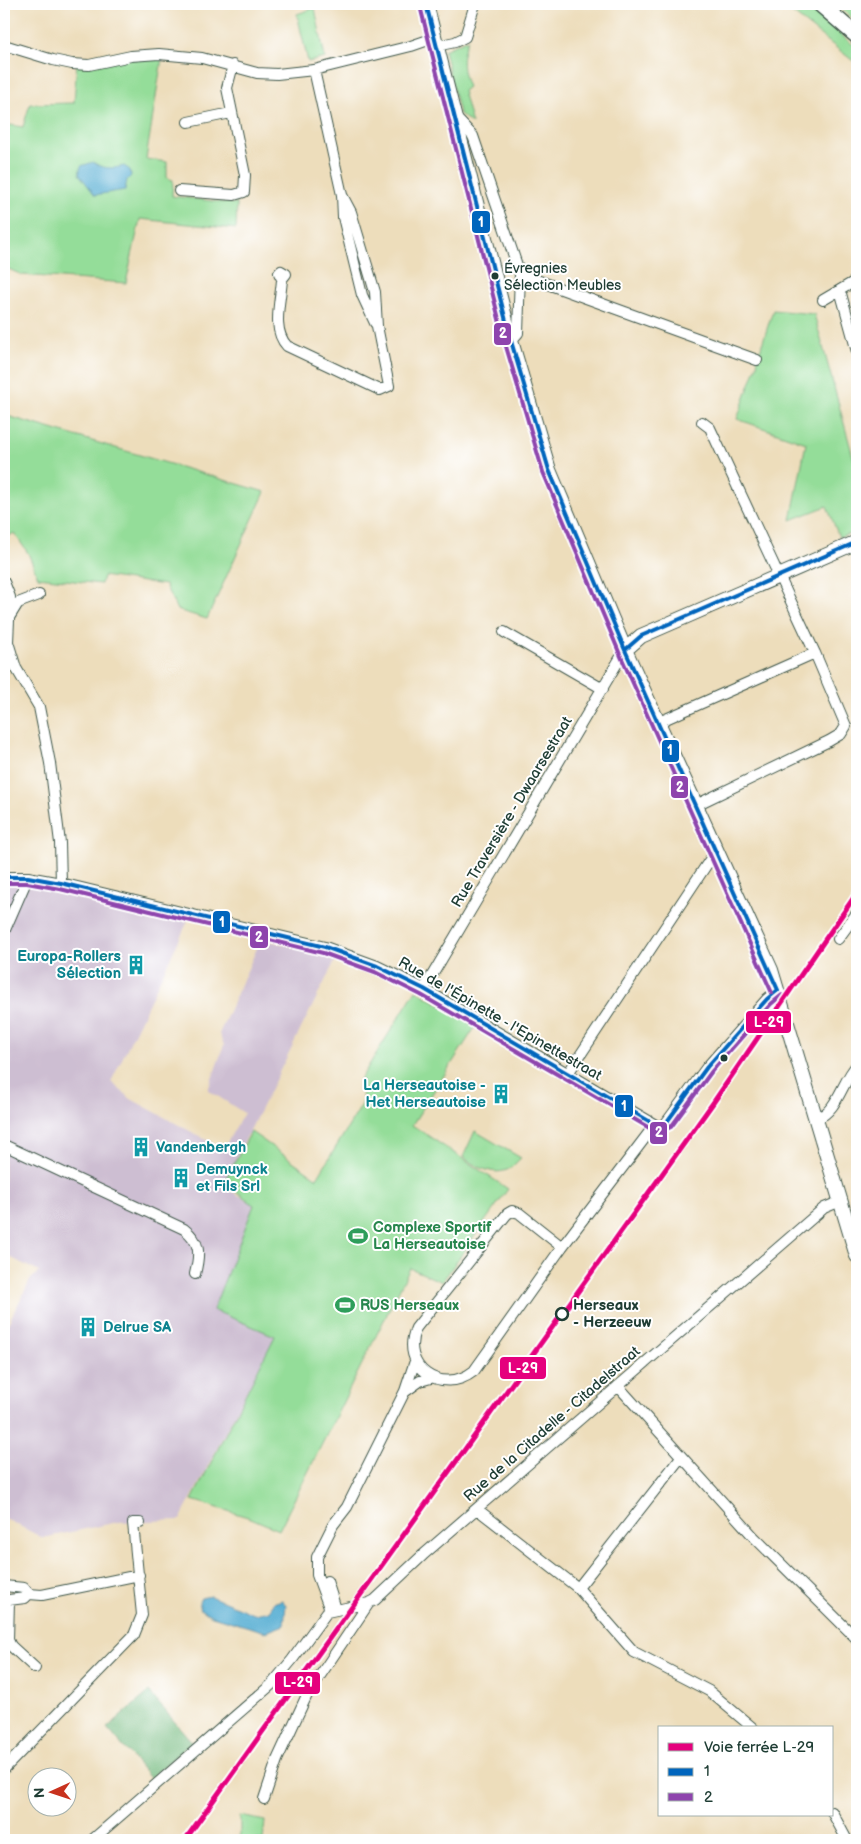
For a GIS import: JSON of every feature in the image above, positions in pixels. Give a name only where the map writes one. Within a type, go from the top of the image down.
[{"type":"highway","points":[[820,4],[857,36]]},
{"type":"main road","points":[[426,4],[511,341],[549,470],[625,650],[660,722],[778,990],[857,1256]]},
{"type":"main road","points":[[625,650],[641,636],[857,542]]},
{"type":"street","points":[[4,45],[72,64],[89,65],[131,56],[158,54],[202,58],[258,73],[277,74],[314,70],[411,46],[435,42],[456,42],[465,37],[475,4]]},
{"type":"street","points":[[179,191],[234,196],[244,192],[244,175],[227,88],[233,65]]},
{"type":"street","points":[[282,279],[278,325],[279,334],[287,346],[380,390],[389,386],[377,326],[374,292],[351,212],[342,195],[314,70]]},
{"type":"street","points":[[188,122],[231,113]]},
{"type":"street","points":[[455,117],[473,136],[520,274],[518,333],[511,341]]},
{"type":"street","points":[[520,274],[757,360]]},
{"type":"street","points":[[823,300],[857,280]]},
{"type":"street","points":[[840,290],[857,350]]},
{"type":"street","points":[[696,806],[829,741],[845,729],[844,717],[815,653],[710,428],[702,422]]},
{"type":"street","points":[[4,582],[10,597],[8,642],[11,655],[35,698],[41,716],[50,763],[60,843],[61,884]]},
{"type":"street","points":[[10,617],[18,603],[39,595]]},
{"type":"street","points":[[504,632],[603,690]]},
{"type":"street","name":"Rue Traversière - Dwaarsestraat","points":[[424,989],[625,650]]},
{"type":"street","points":[[660,722],[815,653]]},
{"type":"street","points":[[568,1075],[717,849]]},
{"type":"street","name":"Rue de l'Épinette - l'Epinettestraat","points":[[4,877],[28,877],[61,884],[325,947],[377,966],[424,989],[654,1126]]},
{"type":"street","points":[[4,932],[28,877]]},
{"type":"street","points":[[838,940],[857,914]]},
{"type":"street","points":[[405,1392],[420,1380],[431,1378],[452,1382],[465,1378],[474,1371],[562,1247],[654,1126],[659,1127],[666,1123],[707,1067],[767,998],[778,990]]},
{"type":"street","points":[[816,1119],[828,1113],[849,1075],[857,1065]]},
{"type":"street","points":[[4,1145],[184,1229],[192,1235],[198,1244],[200,1256],[195,1274]]},
{"type":"street","name":"Rue de la Citadelle - Citadelstraat","points":[[333,1610],[369,1603],[824,1208],[841,1201]]},
{"type":"street","points":[[321,1620],[322,1597],[316,1560],[333,1525],[344,1513],[405,1392],[415,1361],[412,1341],[416,1328],[507,1214],[512,1211],[519,1212],[562,1247]]},
{"type":"street","points":[[415,1361],[431,1378]]},
{"type":"street","points":[[618,1386],[759,1542],[857,1640]]},
{"type":"street","points":[[578,1588],[682,1457]]},
{"type":"street","points":[[476,1509],[578,1588],[634,1652],[709,1691],[751,1726]]},
{"type":"street","points":[[5,1767],[134,1635],[142,1614],[133,1523],[140,1523]]},
{"type":"street","points":[[321,1549],[321,1568],[333,1597],[333,1610]]},
{"type":"street","points":[[35,1668],[11,1646],[6,1637],[6,1599],[25,1598],[29,1594],[56,1594],[139,1575]]},
{"type":"street","points":[[317,1575],[333,1610]]},
{"type":"street","points":[[8,1586],[24,1588],[29,1594]]},
{"type":"street","points":[[264,1799],[276,1760],[307,1695],[369,1603]]},
{"type":"street","points":[[92,1840],[271,1685],[321,1620],[333,1610]]},
{"type":"street","points":[[834,1816],[847,1840]]},
{"type":"shaded area","points":[[4,880],[69,891],[188,921],[111,1082],[131,1099],[223,1149],[244,1113],[208,1090],[224,1045],[219,1034],[261,939],[337,957],[222,1186],[254,1204],[213,1310],[275,1336],[180,1520],[118,1522],[43,1538],[4,1518],[4,1331],[31,1279],[39,1272],[4,1254]]},
{"type":"green space","points":[[781,4],[805,4],[857,48],[857,64]]},
{"type":"green space","points":[[835,4],[857,4],[857,22]]},
{"type":"green space","points":[[315,8],[325,58],[308,62],[297,14]]},
{"type":"green space","points":[[468,39],[462,63],[468,87],[463,91],[472,124],[459,113],[444,50]]},
{"type":"green space","points":[[163,52],[146,159],[167,162],[167,178],[173,180],[172,196],[237,204],[236,229],[140,219],[126,283],[22,275],[4,267],[4,124],[23,127],[30,104],[74,103],[77,61]]},
{"type":"green space","points":[[773,310],[814,314],[857,471],[857,532],[839,537],[827,506],[791,520],[806,443],[737,419],[757,365]]},
{"type":"green space","points":[[4,415],[265,492],[207,619],[177,610],[165,585],[103,576],[101,584],[38,577],[28,553],[14,533],[4,539]]},
{"type":"green space","name":"Complexe Sportif La Herseautoise","points":[[416,990],[476,1026],[412,1125],[508,1189],[442,1282],[410,1268],[279,1530],[251,1518],[192,1500],[275,1336],[213,1310],[254,1205],[224,1182],[251,1132],[317,1178],[363,1103],[361,1078]]},
{"type":"green space","points":[[475,1131],[521,1158],[510,1168],[497,1172],[473,1164],[463,1157]]},
{"type":"green space","points":[[149,1692],[192,1742],[150,1778],[107,1728]]},
{"type":"green space","points":[[240,1816],[265,1821],[263,1840],[240,1840]]},
{"type":"water","points":[[93,162],[104,167],[124,166],[130,170],[131,176],[127,180],[125,190],[95,195],[79,174],[81,166]]},
{"type":"water","points":[[210,1596],[254,1614],[270,1611],[273,1603],[282,1600],[286,1605],[284,1625],[266,1632],[212,1616],[201,1610],[199,1601],[201,1598]]},
{"type":"rail line","name":"L-29","points":[[185,1840],[713,1103],[857,893]]},
{"type":"transit line","name":"1","points":[[426,4],[511,341],[549,470],[625,650],[778,990]]},
{"type":"transit line","name":"2","points":[[420,6],[505,343],[543,472],[619,652],[772,993]]},
{"type":"transit line","name":"1","points":[[625,650],[641,636],[857,542]]},
{"type":"transit line","name":"1","points":[[4,877],[28,877],[61,883],[325,947],[377,966],[424,989],[659,1127],[666,1123],[707,1067],[767,999],[778,990]]},
{"type":"transit line","name":"2","points":[[4,883],[27,883],[60,889],[323,953],[375,972],[421,995],[658,1133],[671,1127],[712,1071],[771,1004],[782,995]]},
{"type":"place","name":"Évregnies Sélection Meubles","points":[[495,276]]},
{"type":"place","name":"Europa-Rollers Sélection","points":[[136,965]]},
{"type":"place","name":"La Herseautoise - Het Herseautoise","points":[[501,1094]]},
{"type":"place","name":"Vandenbergh","points":[[141,1147]]},
{"type":"place","name":"Demuynck et Fils Srl","points":[[181,1178]]},
{"type":"place","name":"Complexe Sportif La Herseautoise","points":[[358,1236]]},
{"type":"place","name":"RUS Herseaux","points":[[345,1305]]},
{"type":"place","name":"Herseaux - Herzeeuw","points":[[562,1314]]},
{"type":"place","name":"Delrue SA","points":[[88,1327]]}]
